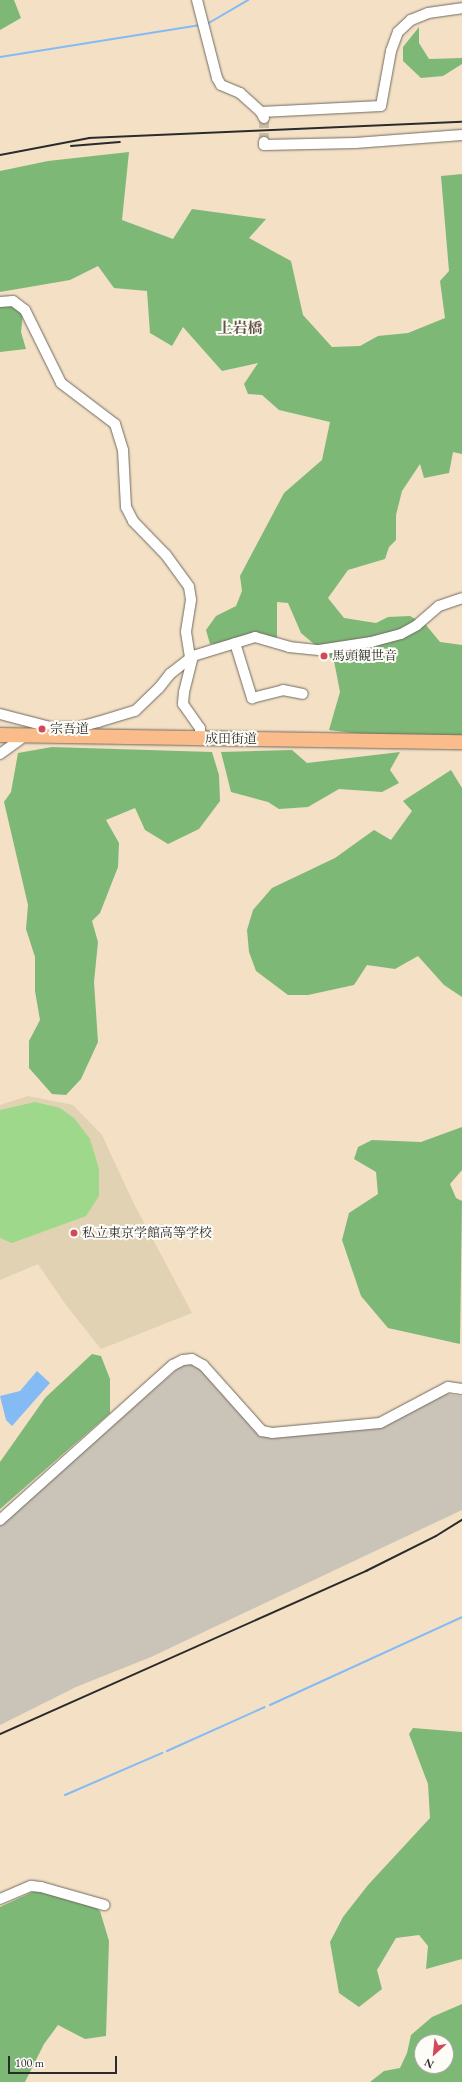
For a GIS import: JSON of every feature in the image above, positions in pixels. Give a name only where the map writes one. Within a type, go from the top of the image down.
[{"type":"highway","name":"成田街道","points":[[0,735],[26,735],[46,731],[200,739],[462,742]]},
{"type":"street","points":[[197,0],[217,78],[221,85],[240,93],[262,115],[381,106],[391,51],[398,32],[411,20],[428,14],[462,8]]},
{"type":"street","points":[[264,142],[264,146],[355,143],[462,135]]},
{"type":"street","points":[[0,302],[13,301],[25,310],[62,383],[115,424],[123,450],[126,507],[133,521],[166,555],[190,587],[191,600],[186,632],[192,657],[184,692],[183,704],[200,728],[200,739]]},
{"type":"street","points":[[0,714],[46,731],[79,726],[135,711],[159,688],[170,674],[192,657],[255,637],[289,647],[319,650],[370,642],[401,634],[417,625],[440,606],[462,598]]},
{"type":"street","points":[[235,643],[252,698],[283,690],[303,694]]},
{"type":"street","points":[[0,754],[26,735]]},
{"type":"street","points":[[0,1520],[173,1365],[183,1360],[192,1360],[203,1365],[262,1431],[272,1433],[380,1423],[448,1387],[462,1389]]},
{"type":"street","points":[[0,1899],[31,1886],[41,1886],[104,1905]]},
{"type":"shaded area","name":"私立東京学館高等学校","points":[[28,1096],[73,1105],[102,1135],[133,1202],[192,1313],[101,1349],[66,1305],[38,1264],[0,1280],[0,1105]]},
{"type":"shaded area","points":[[184,1363],[196,1364],[272,1436],[371,1429],[384,1425],[446,1394],[462,1396],[462,1510],[151,1657],[76,1687],[0,1725],[0,1525]]},
{"type":"green space","points":[[0,0],[14,0],[21,18],[0,30]]},
{"type":"green space","points":[[419,27],[419,43],[429,59],[462,58],[462,64],[443,76],[421,78],[403,61],[403,47]]},
{"type":"green space","points":[[129,152],[122,220],[173,239],[192,209],[266,219],[249,238],[291,261],[303,315],[332,347],[360,346],[378,336],[408,333],[445,318],[440,281],[449,271],[441,176],[462,174],[462,454],[453,452],[449,473],[424,478],[420,464],[402,491],[396,515],[396,540],[389,547],[385,559],[348,570],[328,598],[344,618],[376,623],[388,617],[410,616],[426,625],[440,642],[462,645],[462,737],[383,737],[329,730],[340,692],[334,661],[301,633],[288,603],[277,602],[277,638],[210,644],[206,630],[216,616],[236,606],[242,591],[240,576],[284,493],[322,460],[330,422],[279,410],[262,395],[248,394],[244,384],[258,363],[222,371],[183,327],[172,346],[150,333],[147,291],[114,288],[98,266],[70,280],[0,292],[0,171],[48,161]]},
{"type":"green space","points":[[10,303],[23,314],[21,332],[26,349],[0,352],[0,306]]},
{"type":"green space","points":[[52,747],[212,752],[219,775],[220,801],[199,829],[168,844],[145,830],[135,808],[106,820],[119,843],[118,867],[100,913],[92,921],[98,942],[94,982],[98,1042],[81,1079],[66,1095],[52,1094],[29,1068],[29,1041],[40,1020],[35,991],[35,957],[26,929],[28,905],[4,802],[11,792],[18,753]]},
{"type":"green space","points":[[292,750],[307,763],[400,752],[390,770],[399,783],[382,792],[339,789],[308,807],[279,809],[268,802],[231,792],[221,752]]},
{"type":"green space","points":[[451,770],[462,788],[462,997],[444,985],[418,956],[395,969],[367,965],[354,985],[308,995],[288,995],[256,971],[249,952],[247,930],[253,910],[272,888],[335,858],[374,830],[391,840],[412,811],[403,801]]},
{"type":"green space","points":[[35,1102],[60,1108],[74,1118],[90,1139],[99,1169],[99,1196],[86,1216],[12,1243],[0,1238],[0,1110]]},
{"type":"green space","points":[[462,1127],[462,1170],[450,1184],[456,1198],[462,1201],[460,1344],[388,1328],[361,1296],[342,1240],[349,1213],[378,1194],[376,1172],[354,1159],[358,1147],[372,1140],[421,1142]]},
{"type":"green space","points":[[92,1354],[101,1356],[110,1379],[110,1413],[0,1509],[0,1462],[45,1398]]},
{"type":"green space","points":[[413,1728],[462,1732],[462,1959],[426,1969],[428,1946],[419,1935],[396,1938],[377,1970],[382,1989],[359,2007],[339,1993],[330,1942],[343,1917],[368,1885],[430,1818],[428,1784],[409,1734]]},
{"type":"green space","points":[[37,1890],[83,1899],[100,1911],[109,1941],[106,2036],[85,2039],[58,2025],[44,2044],[25,2082],[0,2082],[0,1907]]},
{"type":"green space","points":[[462,2004],[462,2082],[370,2082],[384,2071],[400,2068],[407,2053],[411,2035],[432,2017]]},
{"type":"water","points":[[37,1371],[50,1383],[12,1426],[6,1420],[0,1396],[20,1391]]},
{"type":"waterway","points":[[207,24],[248,0]]},
{"type":"waterway","points":[[0,57],[200,25]]},
{"type":"waterway","points":[[270,1705],[462,1617]]},
{"type":"waterway","points":[[167,1751],[265,1707]]},
{"type":"waterway","points":[[65,1795],[162,1753]]},
{"type":"tunnel","points":[[264,118],[264,142]]},
{"type":"railway","points":[[0,155],[89,138],[462,122]]},
{"type":"railway","points":[[71,146],[120,142]]},
{"type":"railway","points":[[0,1734],[366,1571],[436,1536],[462,1520]]},
{"type":"place","name":"馬頭観世音","points":[[324,656]]},
{"type":"place","name":"宗吾道","points":[[42,729]]},
{"type":"place","name":"私立東京学館高等学校","points":[[74,1233]]},
{"type":"district","name":"上岩橋","points":[[240,328]]}]
